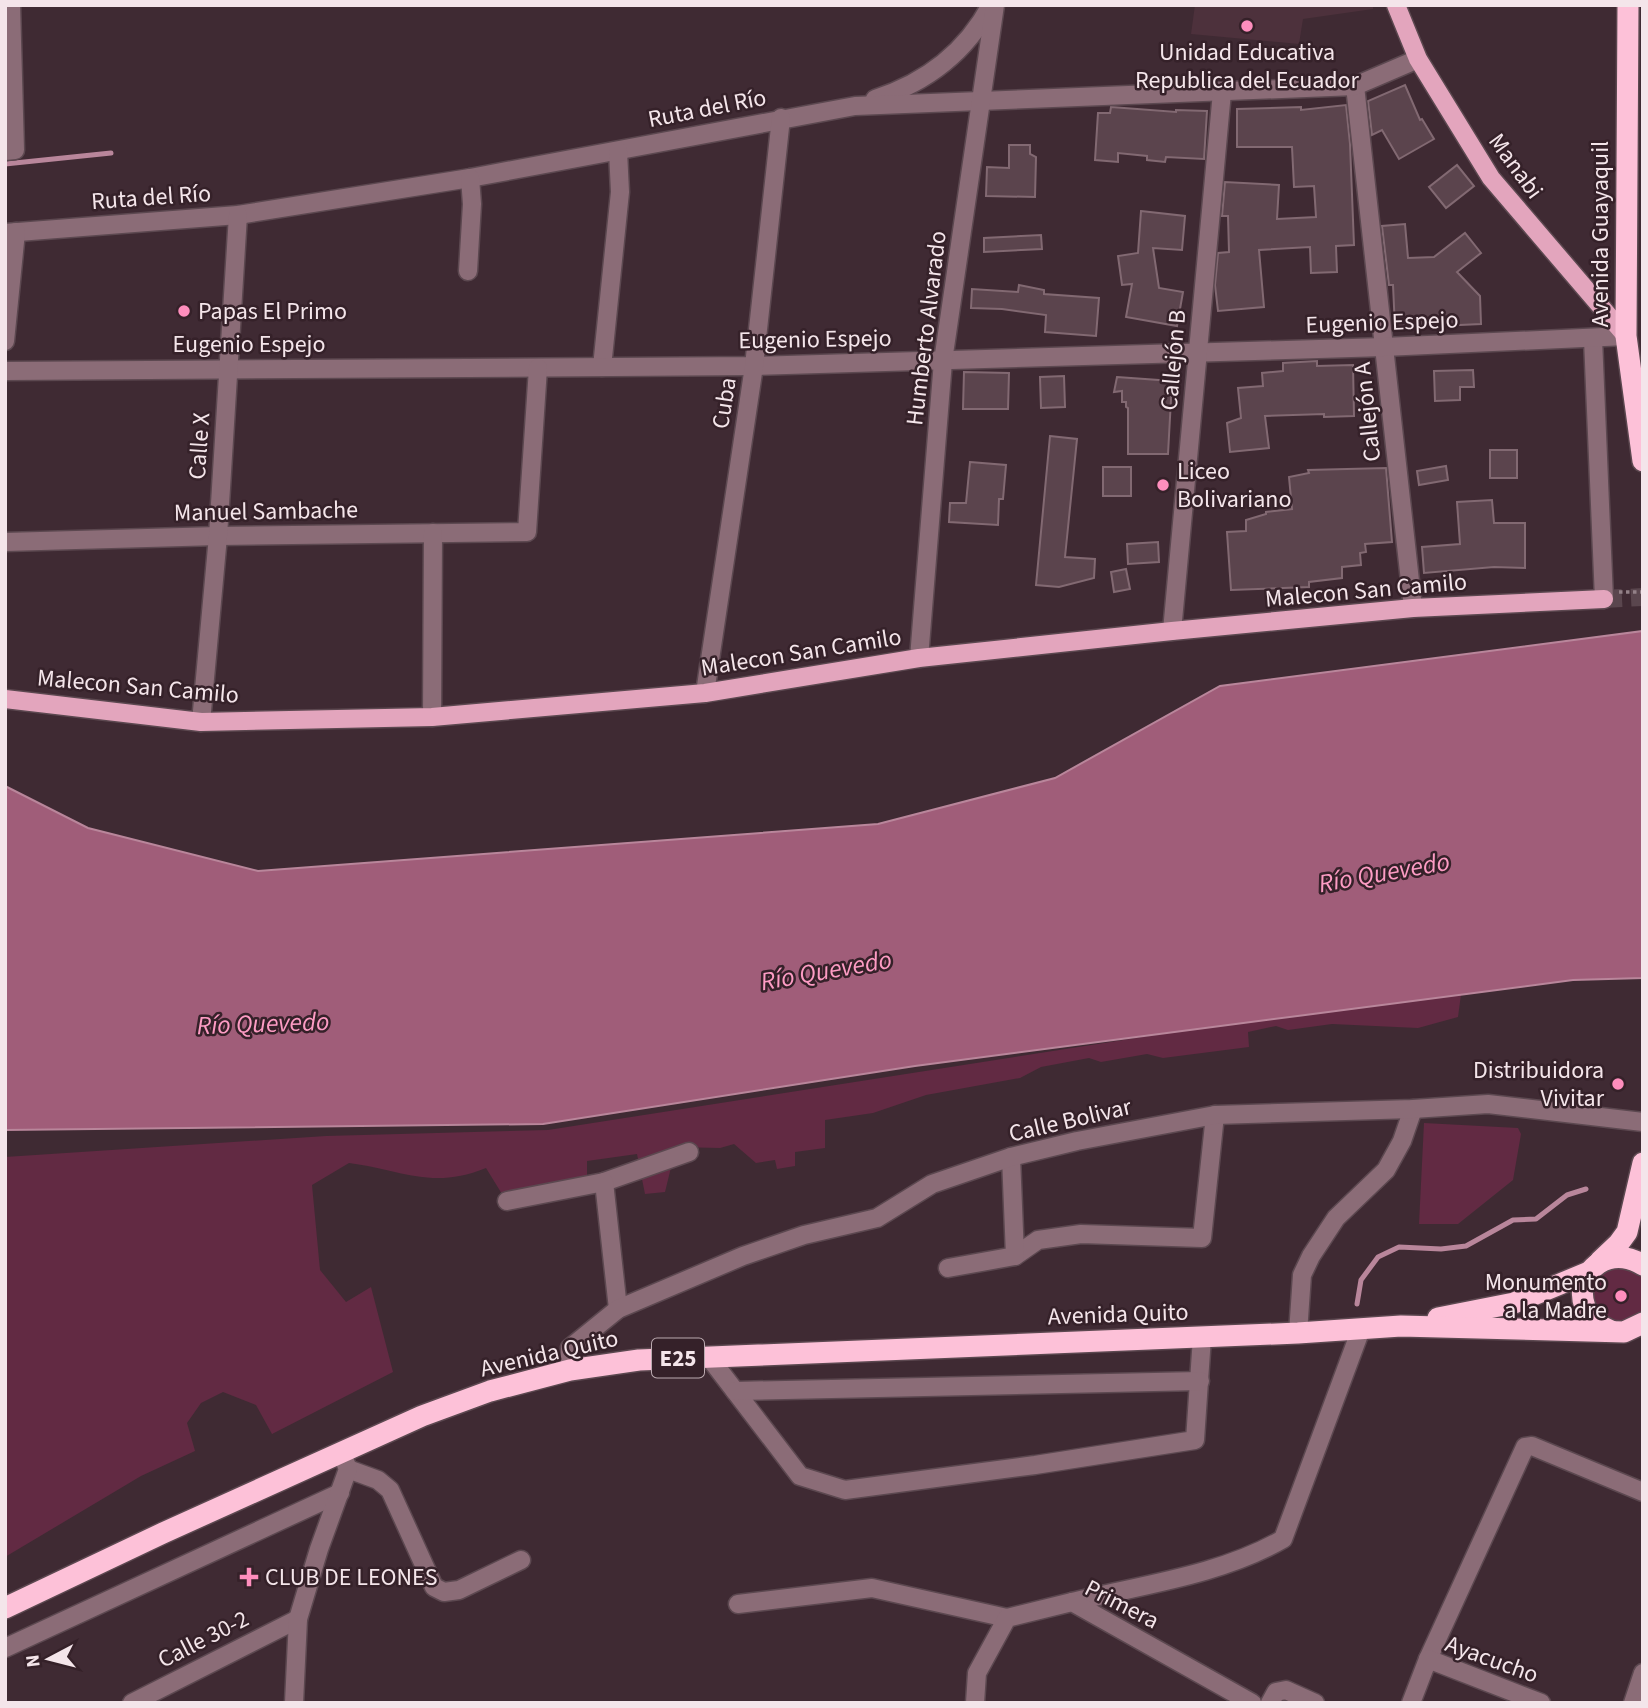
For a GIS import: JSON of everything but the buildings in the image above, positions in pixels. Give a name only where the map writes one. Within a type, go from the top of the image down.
[{"type":"highway","name":"Avenida Guayaquil","points":[[1628,5],[1626,336],[1643,461]]},
{"type":"highway","name":"E25","points":[[1594,1267],[1627,1232],[1643,1163]]},
{"type":"highway","name":"E25","points":[[1635,1196],[1637,1241],[1643,1264]]},
{"type":"highway","name":"E25","points":[[1594,1267],[1609,1258],[1621,1256],[1643,1264]]},
{"type":"highway","name":"Avenida Quito","points":[[1401,1326],[1514,1303],[1594,1267]]},
{"type":"highway","points":[[1594,1267],[1584,1282],[1584,1306],[1590,1318],[1611,1331]]},
{"type":"highway","name":"Avenida Quito","points":[[5,1608],[345,1461],[422,1416],[479,1395],[570,1370],[639,1360],[1298,1333],[1401,1326],[1611,1331]]},
{"type":"highway","name":"E25","points":[[1611,1331],[1624,1332],[1641,1327]]},
{"type":"main road","name":"Manabi","points":[[1396,5],[1418,59],[1491,178],[1626,336]]},
{"type":"main road","name":"Malecon San Camilo","points":[[5,699],[201,722],[432,717],[705,694],[919,658],[1172,631],[1413,608],[1604,599]]},
{"type":"street","points":[[5,151],[15,150],[9,48],[11,5]]},
{"type":"street","points":[[855,106],[889,95],[940,66],[964,46],[993,5]]},
{"type":"street","name":"Humberto Alvarado","points":[[919,658],[943,361],[982,100],[993,5]]},
{"type":"street","name":"Ruta del Río","points":[[11,232],[238,215],[470,178],[855,106],[1355,86],[1418,59]]},
{"type":"street","name":"Callejón A","points":[[1355,86],[1413,608]]},
{"type":"street","name":"Callejón B","points":[[1172,631],[1222,92]]},
{"type":"street","name":"Cuba","points":[[705,694],[754,366],[780,118]]},
{"type":"street","points":[[602,367],[620,192],[618,151]]},
{"type":"street","points":[[468,271],[472,204],[470,178]]},
{"type":"street","name":"Calle X","points":[[201,722],[218,536],[238,215]]},
{"type":"street","points":[[5,341],[11,232]]},
{"type":"street","name":"Eugenio Espejo","points":[[5,371],[754,366],[1384,347],[1626,336]]},
{"type":"street","points":[[1593,339],[1604,599]]},
{"type":"street","name":"Manuel Sambache","points":[[5,542],[527,532],[538,368]]},
{"type":"street","points":[[432,717],[433,533]]},
{"type":"street","name":"Calle Bolivar","points":[[570,1370],[570,1349],[618,1309],[767,1247],[804,1235],[877,1218],[932,1184],[1011,1157],[1077,1141],[1215,1115],[1488,1104],[1643,1122]]},
{"type":"street","points":[[1298,1333],[1302,1275],[1311,1256],[1336,1218],[1386,1170],[1402,1141],[1413,1109]]},
{"type":"street","points":[[948,1268],[1015,1256],[1038,1240],[1081,1234],[1202,1238],[1215,1115]]},
{"type":"street","points":[[507,1201],[604,1182],[689,1153]]},
{"type":"street","points":[[1011,1157],[1015,1256]]},
{"type":"street","points":[[604,1182],[618,1309]]},
{"type":"street","points":[[1072,1602],[1228,1565],[1259,1553],[1283,1539],[1361,1329]]},
{"type":"street","points":[[709,1357],[800,1476],[845,1490],[1035,1465],[1195,1440],[1202,1337]]},
{"type":"street","points":[[735,1391],[1200,1381]]},
{"type":"street","points":[[1429,1660],[1525,1447],[1532,1446],[1643,1493]]},
{"type":"street","points":[[294,1703],[298,1619],[319,1549],[340,1493],[345,1461],[390,1490],[434,1587],[444,1592],[459,1590],[521,1560]]},
{"type":"street","points":[[5,1648],[340,1493]]},
{"type":"street","points":[[738,1604],[872,1588],[1007,1618],[977,1673],[975,1703]]},
{"type":"street","name":"Primera","points":[[1007,1618],[1072,1602],[1252,1703]]},
{"type":"street","name":"Calle 30-2","points":[[131,1703],[298,1619]]},
{"type":"street","name":"Ayacucho","points":[[1411,1703],[1429,1660],[1541,1703]]},
{"type":"street","points":[[1633,1703],[1643,1672]]},
{"type":"street","points":[[1270,1703],[1276,1692],[1286,1690],[1315,1703]]},
{"type":"shaded area","name":"Unidad Educativa Republica del Ecuador","points":[[1195,5],[1373,5],[1373,9],[1303,19],[1299,44],[1191,34]]},
{"type":"shaded area","points":[[1462,987],[1458,1017],[1418,1028],[1332,1024],[1288,1030],[1276,1026],[1248,1032],[1249,1047],[1163,1058],[1147,1054],[1101,1062],[1089,1058],[1041,1067],[1020,1078],[926,1095],[873,1113],[825,1120],[825,1148],[795,1152],[795,1166],[777,1169],[775,1160],[756,1163],[734,1144],[720,1148],[676,1147],[665,1192],[645,1194],[637,1154],[587,1161],[587,1184],[502,1194],[486,1168],[467,1174],[433,1178],[349,1163],[312,1185],[320,1270],[346,1302],[371,1287],[393,1372],[272,1434],[256,1405],[223,1392],[201,1403],[187,1423],[195,1451],[141,1476],[5,1557],[5,1157],[326,1136],[548,1130]]},
{"type":"shaded area","points":[[1424,1123],[1518,1128],[1521,1134],[1513,1180],[1458,1224],[1419,1224]]},
{"type":"shaded area","points":[[1618,1265],[1636,1270],[1643,1277],[1643,1309],[1632,1319],[1620,1321],[1601,1312],[1594,1302],[1592,1291],[1595,1281],[1603,1272]]},
{"type":"water","name":"Río Quevedo","points":[[1643,631],[1643,978],[1573,980],[915,1066],[543,1124],[5,1130],[5,786],[88,828],[258,871],[878,824],[1055,778],[1220,686]]},
{"type":"waterway","points":[[5,164],[111,153]]},
{"type":"waterway","points":[[1357,1304],[1361,1280],[1378,1257],[1399,1247],[1441,1249],[1466,1246],[1513,1220],[1536,1219],[1567,1195],[1586,1189]]},
{"type":"tunnel","points":[[1604,599],[1643,597]]},
{"type":"place","name":"Unidad Educativa Republica del Ecuador","points":[[1247,26]]},
{"type":"place","name":"Papas El Primo","points":[[184,311]]},
{"type":"place","name":"Liceo Bolivariano","points":[[1163,485]]},
{"type":"place","name":"Distribuidora Vivitar","points":[[1618,1084]]},
{"type":"place","name":"Monumento a la Madre","points":[[1621,1296]]},
{"type":"place","name":"CLUB DE LEONES","points":[[249,1577]]}]
